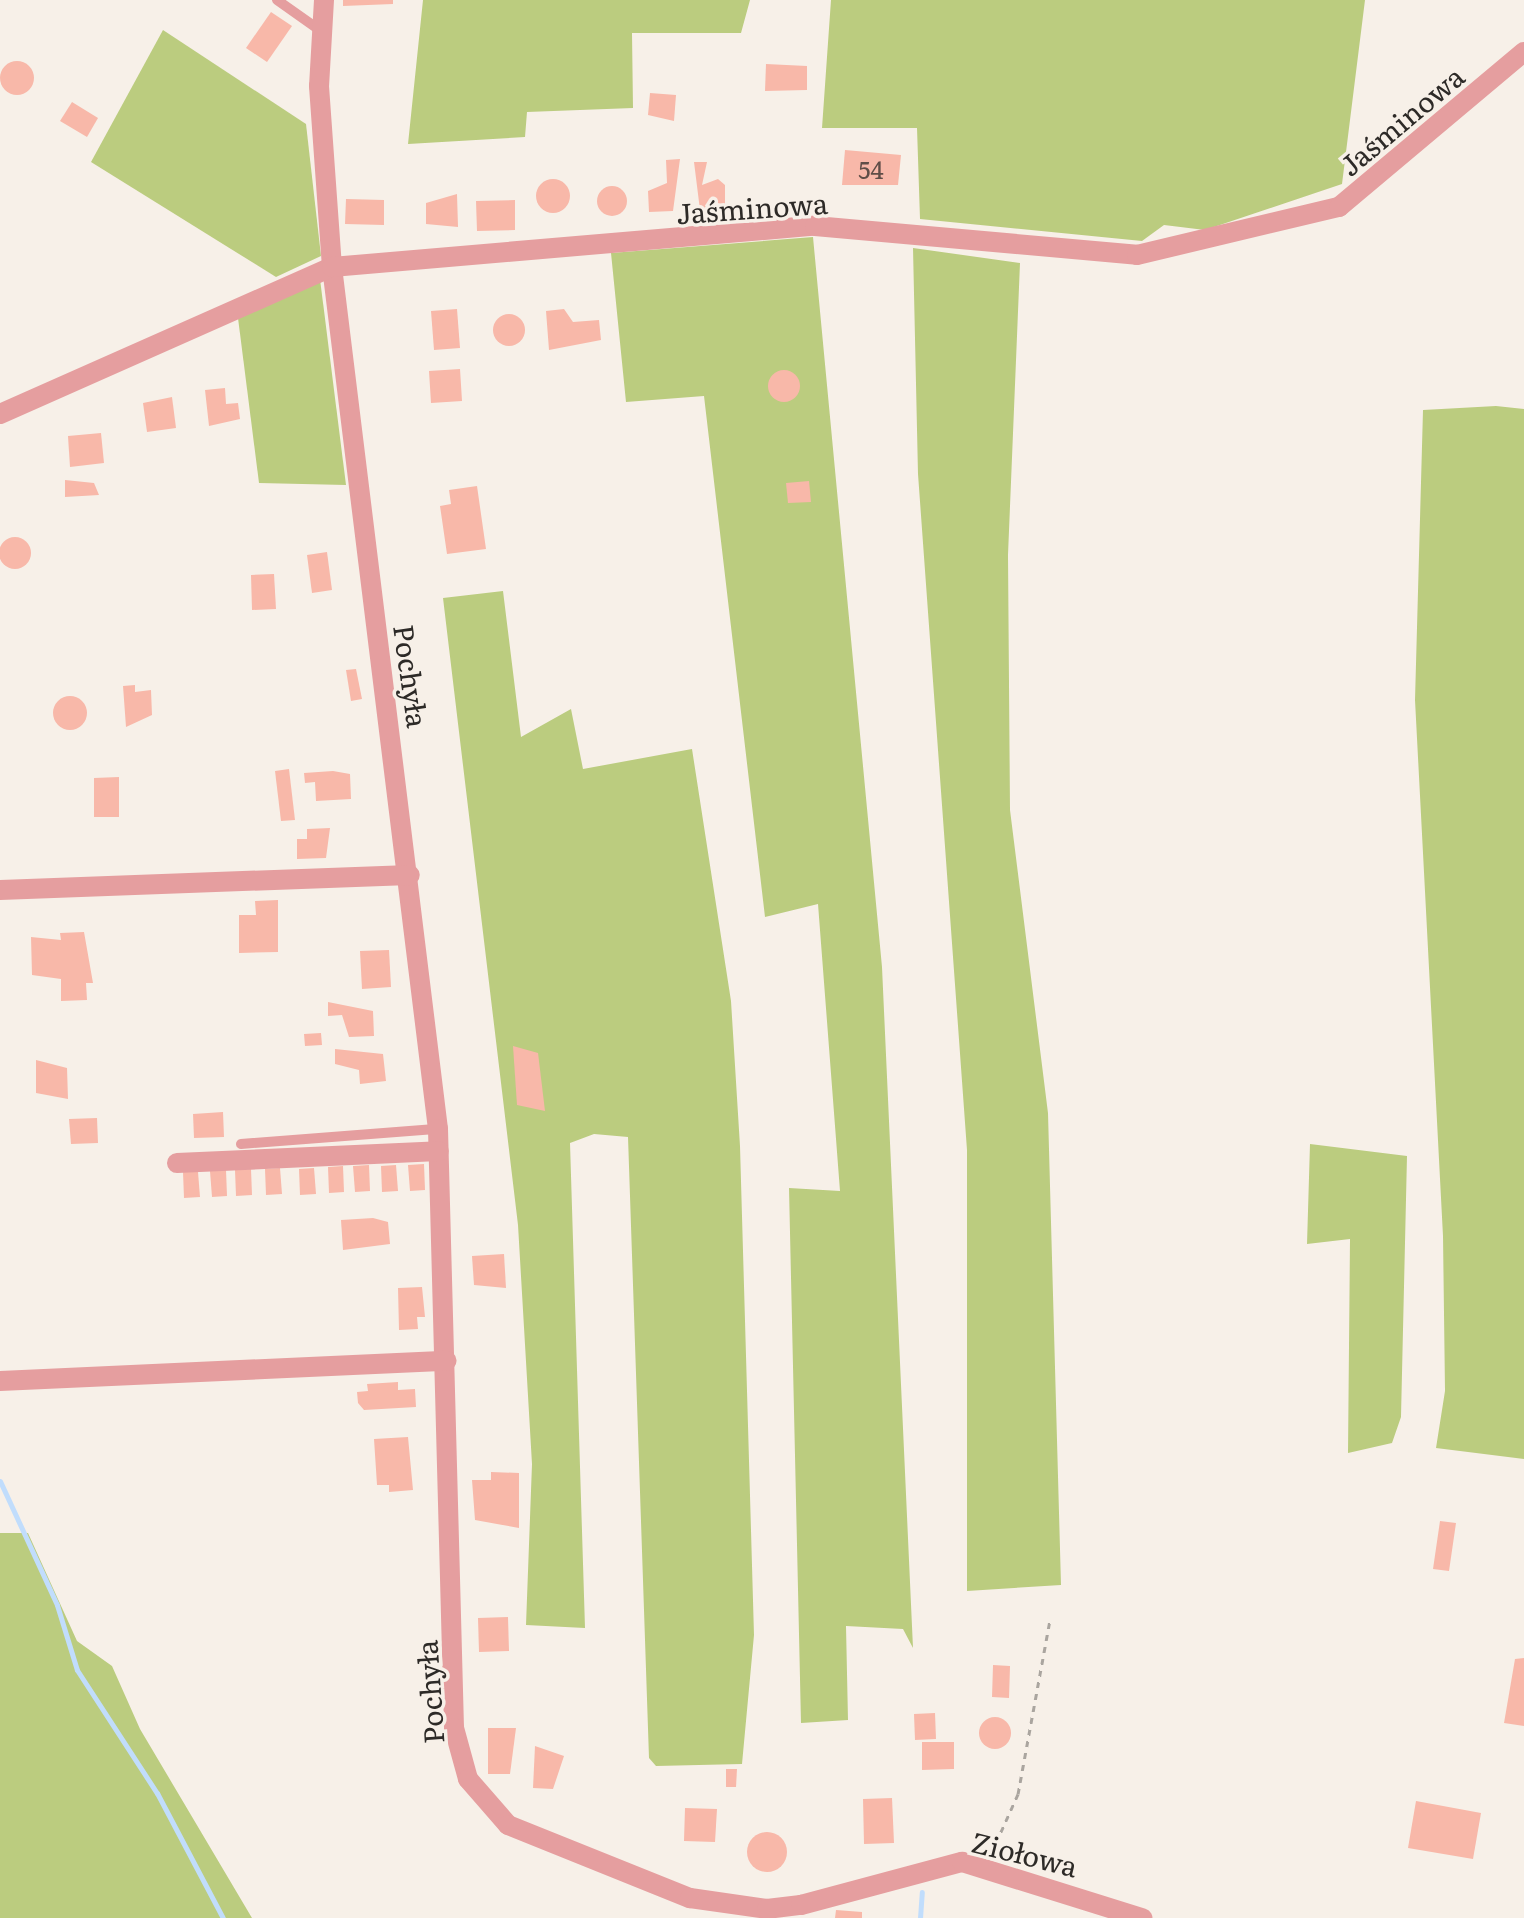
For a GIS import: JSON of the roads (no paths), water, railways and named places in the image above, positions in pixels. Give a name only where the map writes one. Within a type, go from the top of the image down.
[{"type":"street","name":"Pochyła","points":[[324,0],[321,31],[332,267],[410,875],[438,1129],[447,1361],[454,1728],[468,1779],[508,1825],[562,1852],[690,1898],[803,1912]]},
{"type":"street","name":"Jaśminowa","points":[[0,414],[332,267],[815,226],[1137,255],[1339,207],[1524,52]]},
{"type":"street","points":[[0,890],[410,875]]},
{"type":"street","points":[[177,1163],[439,1151]]},
{"type":"street","points":[[0,1381],[447,1361]]},
{"type":"street","name":"Ziołowa","points":[[803,1912],[962,1862],[1142,1918]]},
{"type":"lane","points":[[277,0],[321,31]]},
{"type":"lane","points":[[241,1144],[438,1129]]},
{"type":"waterway","points":[[0,1481],[57,1605],[77,1670],[157,1793],[223,1918]]},
{"type":"waterway","points":[[920,1918],[922,1892]]}]
